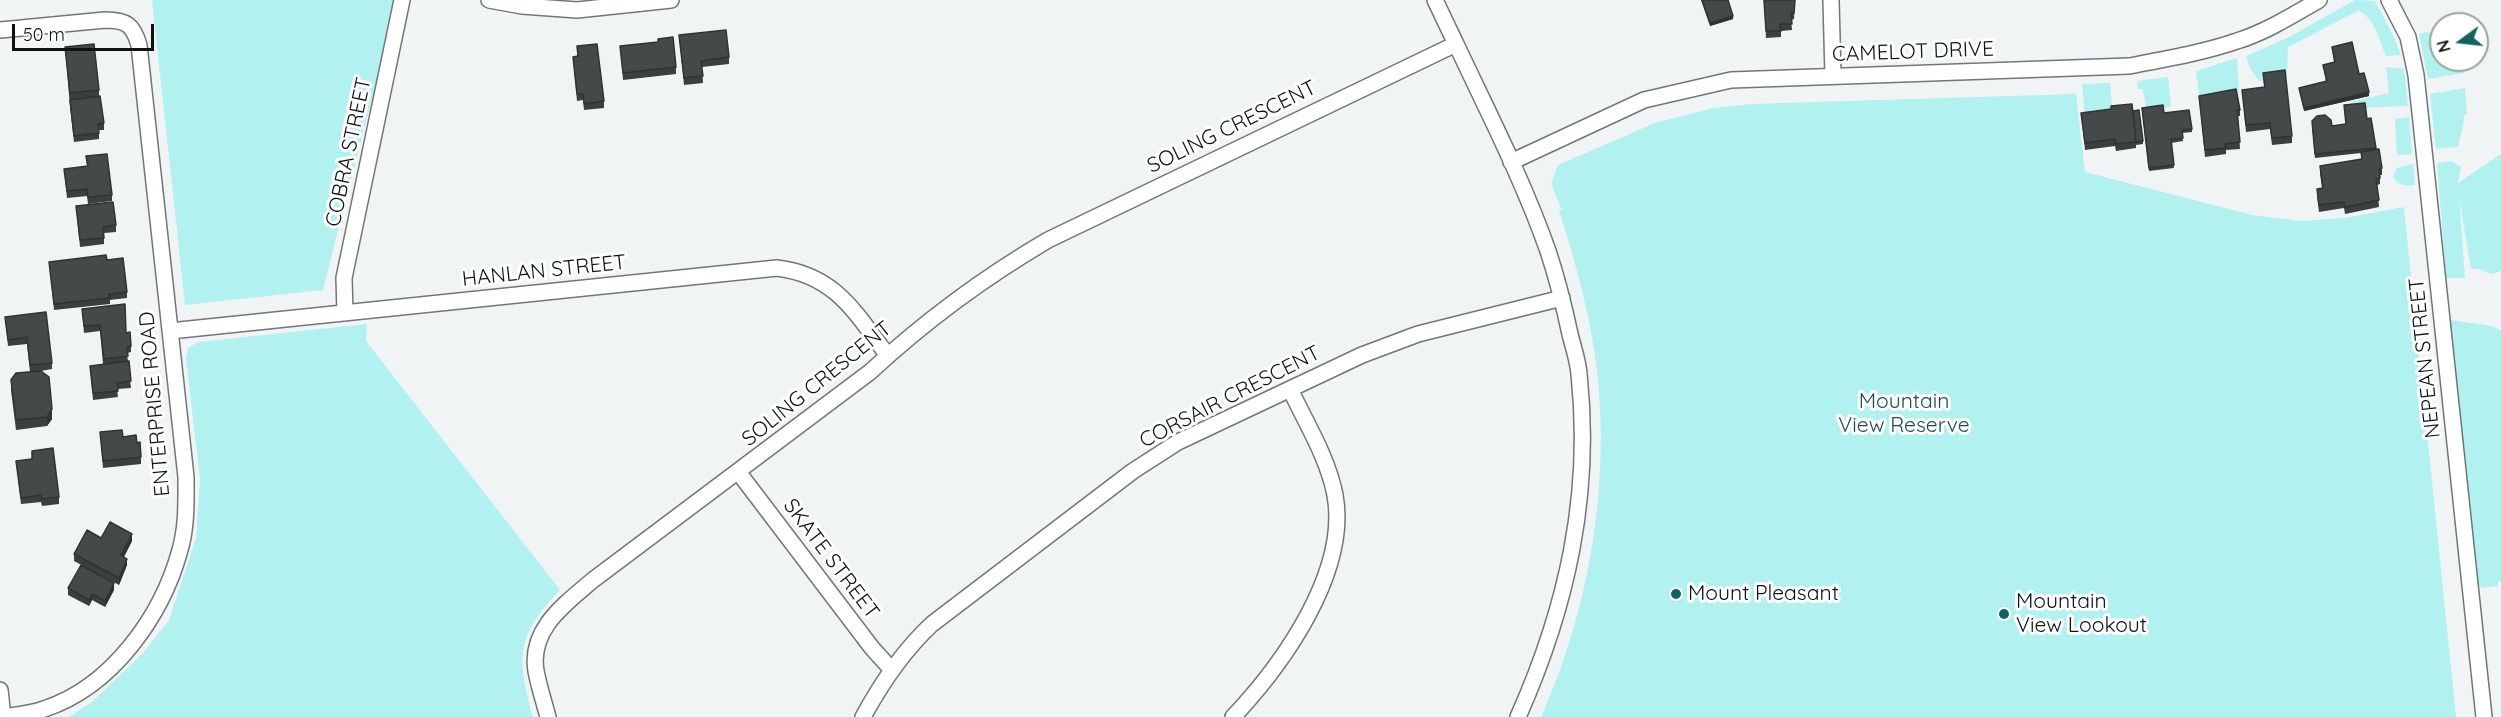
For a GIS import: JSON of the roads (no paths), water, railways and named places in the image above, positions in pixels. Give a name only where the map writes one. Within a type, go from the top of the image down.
[{"type":"street","name":"COBRA STREET","points":[[345,313],[344,278],[402,0]]},
{"type":"street","points":[[489,0],[522,6],[577,10],[671,0]]},
{"type":"street","points":[[1435,0],[1534,214],[1562,298],[1579,372],[1583,444],[1576,524],[1568,575],[1554,626],[1518,717]]},
{"type":"street","points":[[1831,0],[1833,76]]},
{"type":"street","name":"CAMELOT DRIVE","points":[[1511,162],[1644,100],[1731,80],[2129,66],[2178,57],[2238,41],[2270,27],[2319,0]]},
{"type":"street","name":"NEPEAN STREET","points":[[2389,0],[2408,37],[2416,75],[2484,717]]},
{"type":"street","name":"ENTERPRISE ROAD","points":[[0,30],[105,20],[120,20],[134,29],[139,45],[186,487],[181,548],[170,581],[154,613],[140,633],[123,654],[96,680],[68,699],[45,709],[3,717]]},
{"type":"street","name":"SOLING CRESCENT","points":[[548,717],[536,669],[537,646],[544,627],[558,610],[593,580],[739,473],[870,372],[906,340],[1002,268],[1048,240],[1456,44]]},
{"type":"street","name":"HANLAN STREET","points":[[170,331],[777,268],[808,275],[837,292],[888,356]]},
{"type":"street","name":"CORSAIR CRESCENT","points":[[863,717],[891,669],[906,650],[943,614],[1133,471],[1178,442],[1362,355],[1418,334],[1562,298]]},
{"type":"street","points":[[1233,717],[1260,687],[1297,634],[1321,586],[1334,544],[1337,505],[1333,484],[1290,389]]},
{"type":"street","name":"SKATE STREET","points":[[739,473],[872,648],[891,669]]},
{"type":"street","points":[[0,690],[3,717]]},
{"type":"place","name":"Mount Pleasant","points":[[1676,594]]},
{"type":"place","name":"Mountain View Lookout","points":[[2004,614]]},
{"type":"park label","name":"Mountain View Reserve","points":[[1904,414]]}]
